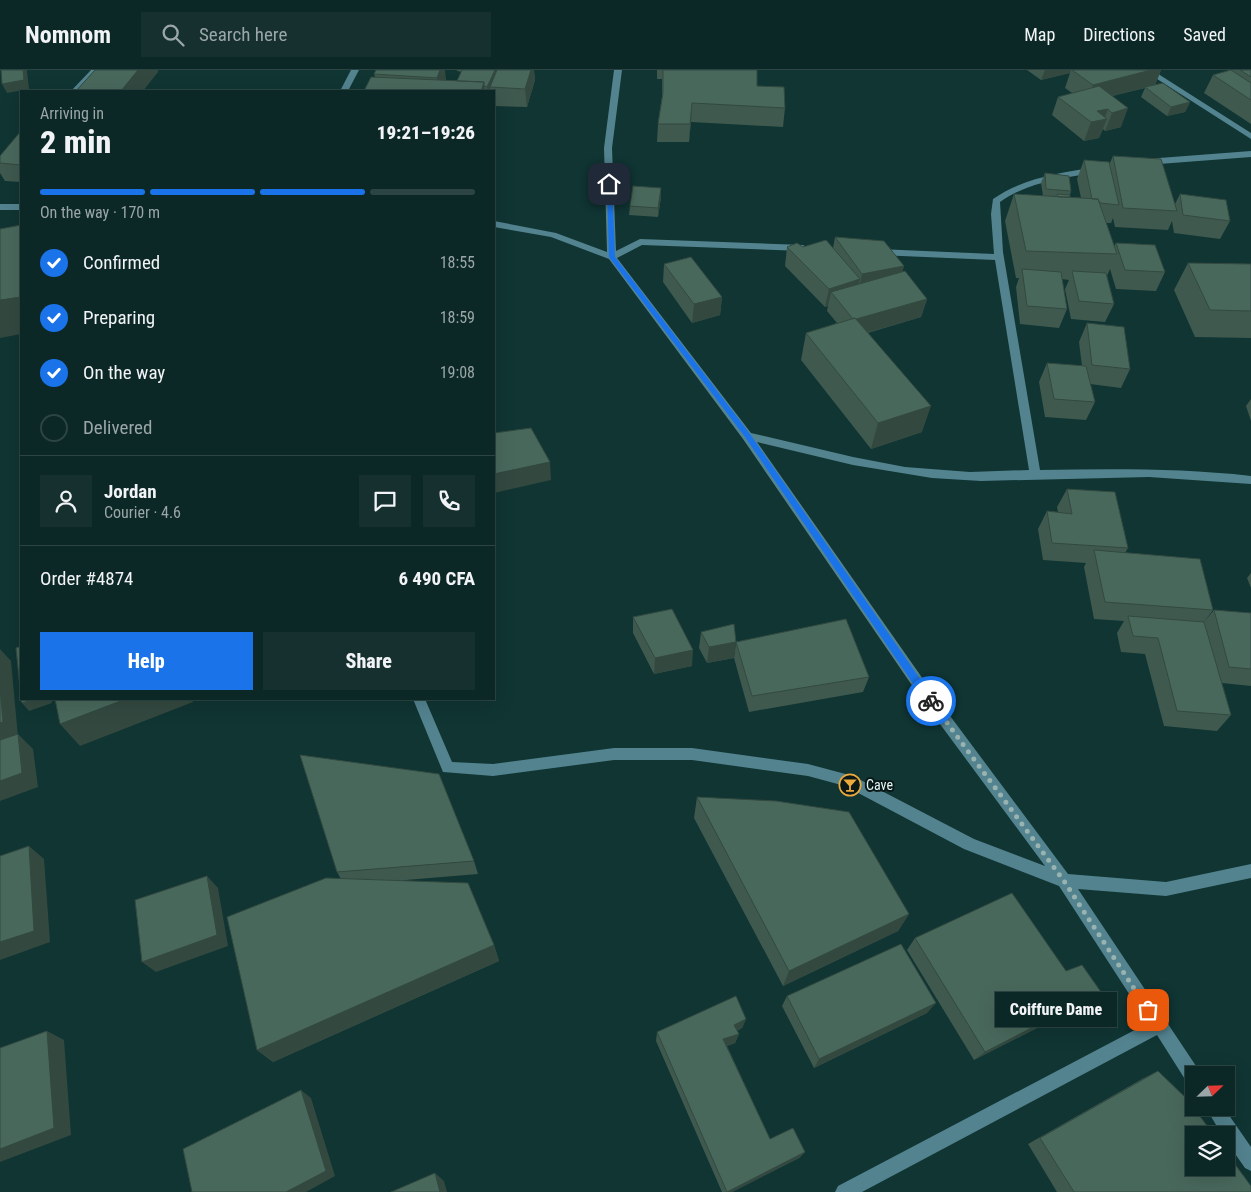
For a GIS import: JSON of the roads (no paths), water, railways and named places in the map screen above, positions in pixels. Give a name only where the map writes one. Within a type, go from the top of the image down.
[{"type":"street","points":[[76,90],[95,70]]},
{"type":"street","points":[[345,90],[355,70]]},
{"type":"street","points":[[612,257],[608,148],[618,70]]},
{"type":"street","points":[[1147,70],[1251,137]]},
{"type":"street","points":[[1135,163],[1188,157],[1251,154]]},
{"type":"street","points":[[1036,474],[1027,435],[1007,302],[998,257],[996,201],[1003,195],[1026,186],[1050,179],[1109,168]]},
{"type":"street","points":[[0,208],[20,207]]},
{"type":"street","points":[[495,224],[553,235],[612,257],[747,436],[924,693],[1064,881],[1186,1066]]},
{"type":"street","points":[[612,257],[640,242],[809,249]]},
{"type":"street","points":[[869,251],[998,257]]},
{"type":"street","points":[[747,436],[884,468],[920,473],[960,476],[1120,472],[1207,474],[1251,480]]},
{"type":"street","points":[[419,700],[448,768],[493,770],[614,754],[692,754],[808,770],[848,780],[969,844],[1064,881],[1166,890],[1251,872]]},
{"type":"street","points":[[844,1192],[1158,1026]]},
{"type":"street","points":[[1219,1116],[1251,1162]]},
{"type":"place","name":"Cave","points":[[850,785]]},
{"type":"place","name":"Coiffure Dame","points":[[1148,1010]]}]
